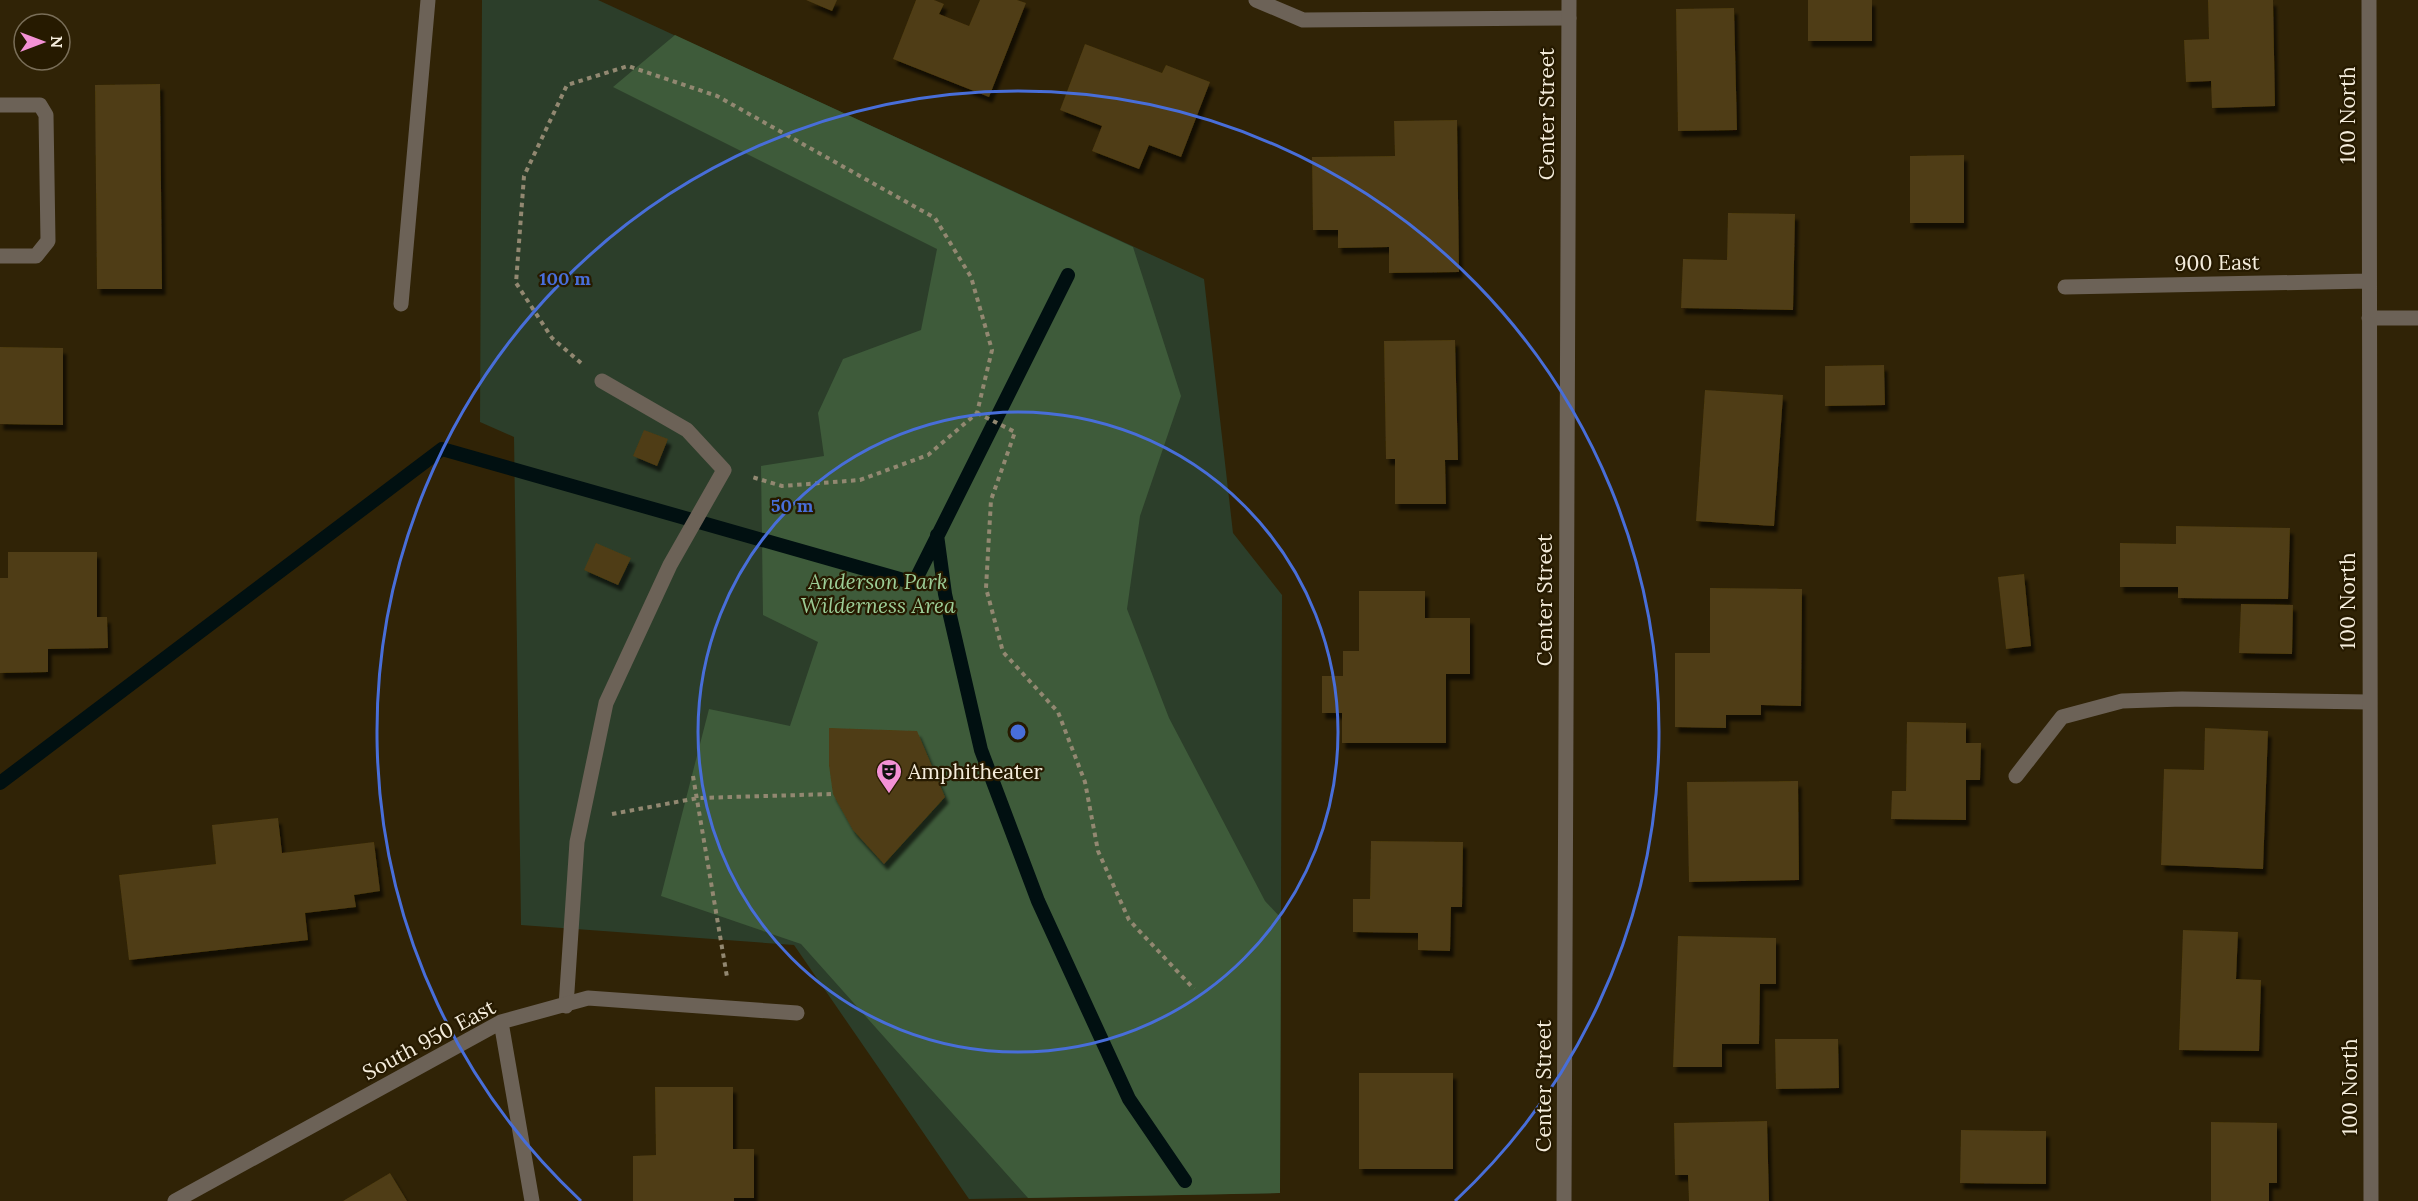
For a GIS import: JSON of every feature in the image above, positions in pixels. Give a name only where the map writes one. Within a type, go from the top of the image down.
[{"type":"street","points":[[401,304],[428,0]]},
{"type":"street","points":[[1256,0],[1303,20],[1569,18]]},
{"type":"street","name":"Center Street","points":[[1564,1201],[1569,0]]},
{"type":"street","name":"100 North","points":[[2369,0],[2371,1201]]},
{"type":"street","points":[[0,105],[40,105],[46,115],[48,241],[36,256],[0,256]]},
{"type":"street","name":"900 East","points":[[2066,287],[2369,281]]},
{"type":"street","points":[[2369,318],[2418,318]]},
{"type":"street","points":[[566,1006],[577,842],[606,703],[686,536],[724,470],[687,430],[602,381]]},
{"type":"street","points":[[2016,776],[2062,717],[2122,701],[2182,699],[2369,702]]},
{"type":"street","name":"South 950 East","points":[[175,1201],[501,1023],[588,998],[797,1013]]},
{"type":"street","points":[[501,1023],[532,1201]]},
{"type":"path","points":[[602,381],[552,338],[516,283],[524,176],[567,86],[628,66],[717,96],[935,218],[971,277],[992,350],[977,413],[928,455],[860,480],[782,486],[724,470]]},
{"type":"path","points":[[977,413],[1015,432],[991,500],[986,588],[1004,652],[1058,712],[1085,782],[1098,851],[1129,920],[1194,989]]},
{"type":"path","points":[[693,776],[732,1008]]},
{"type":"path","points":[[582,819],[698,798],[833,794]]},
{"type":"green space","name":"Anderson Park Wilderness Area","points":[[482,0],[598,0],[1204,279],[1233,533],[1282,595],[1280,1193],[969,1199],[794,945],[521,925],[514,437],[480,422]]},
{"type":"green space","points":[[675,35],[1133,247],[1181,396],[1140,516],[1127,609],[1169,718],[1265,901],[1281,918],[1280,1193],[1028,1198],[801,944],[661,896],[709,709],[790,726],[818,642],[763,615],[761,466],[824,456],[818,413],[843,359],[921,330],[937,249],[613,87]]},
{"type":"building","points":[[806,0],[837,0],[832,11]]},
{"type":"building","points":[[916,0],[934,0],[944,4],[939,14],[969,26],[980,0],[1017,0],[1026,3],[989,97],[893,59]]},
{"type":"building","points":[[1808,0],[1872,0],[1872,41],[1808,41]]},
{"type":"building","points":[[2208,0],[2273,0],[2275,106],[2212,108],[2211,81],[2186,82],[2184,40],[2209,39]]},
{"type":"building","points":[[1734,8],[1737,130],[1678,131],[1676,9]]},
{"type":"building","points":[[1085,44],[1162,73],[1166,65],[1210,82],[1181,157],[1149,145],[1139,169],[1092,151],[1102,126],[1060,110]]},
{"type":"building","points":[[160,84],[162,289],[97,289],[95,85]]},
{"type":"building","points":[[1457,120],[1459,272],[1389,273],[1389,247],[1338,248],[1338,230],[1313,230],[1312,157],[1395,156],[1394,121]]},
{"type":"building","points":[[1964,155],[1964,223],[1910,223],[1910,156]]},
{"type":"building","points":[[1728,213],[1795,214],[1793,310],[1681,308],[1683,259],[1727,260]]},
{"type":"building","points":[[1455,340],[1458,460],[1445,460],[1446,504],[1395,504],[1395,459],[1386,459],[1384,341]]},
{"type":"building","points":[[0,347],[63,348],[63,425],[0,424]]},
{"type":"building","points":[[1884,365],[1885,405],[1825,406],[1825,366]]},
{"type":"building","points":[[1705,390],[1783,395],[1774,526],[1696,521]]},
{"type":"building","points":[[644,430],[668,439],[657,466],[633,456]]},
{"type":"building","points":[[2176,526],[2290,528],[2288,599],[2178,598],[2178,587],[2120,587],[2120,543],[2176,544]]},
{"type":"building","points":[[596,543],[631,558],[618,585],[584,570]]},
{"type":"building","points":[[8,552],[97,552],[97,617],[107,617],[108,648],[48,649],[48,672],[0,673],[0,578],[8,578]]},
{"type":"building","points":[[2024,574],[2031,646],[2006,649],[1998,577]]},
{"type":"building","points":[[1710,588],[1802,589],[1801,706],[1761,705],[1761,715],[1726,715],[1726,728],[1675,727],[1675,653],[1710,653]]},
{"type":"building","points":[[1359,591],[1425,591],[1425,618],[1470,618],[1470,674],[1446,674],[1446,743],[1342,743],[1342,713],[1322,713],[1322,676],[1343,676],[1343,651],[1359,651]]},
{"type":"building","points":[[2241,604],[2293,605],[2292,654],[2239,653]]},
{"type":"building","points":[[1907,722],[1966,723],[1966,743],[1981,743],[1980,780],[1966,780],[1966,820],[1891,819],[1892,791],[1906,791]]},
{"type":"building","name":"Amphitheater","points":[[829,728],[917,731],[945,797],[884,864],[853,830],[833,794],[829,765]]},
{"type":"building","points":[[2205,728],[2268,731],[2263,869],[2161,865],[2164,769],[2204,770]]},
{"type":"building","points":[[1798,781],[1799,880],[1689,882],[1687,782]]},
{"type":"building","points":[[278,818],[282,853],[374,842],[380,891],[354,895],[356,907],[305,913],[308,940],[129,960],[119,875],[216,864],[212,825]]},
{"type":"building","points":[[1371,841],[1463,842],[1462,907],[1451,907],[1450,951],[1418,950],[1418,933],[1353,932],[1353,899],[1370,899]]},
{"type":"building","points":[[2183,930],[2238,932],[2236,979],[2261,980],[2259,1051],[2179,1050]]},
{"type":"building","points":[[1678,936],[1776,938],[1776,984],[1760,984],[1759,1044],[1722,1044],[1722,1067],[1673,1067]]},
{"type":"building","points":[[1775,1039],[1838,1039],[1839,1088],[1776,1089]]},
{"type":"building","points":[[1359,1073],[1453,1073],[1453,1169],[1359,1169]]},
{"type":"building","points":[[655,1087],[733,1087],[733,1149],[754,1149],[754,1198],[734,1198],[734,1201],[633,1201],[633,1156],[656,1155]]},
{"type":"building","points":[[1767,1121],[1769,1201],[1689,1201],[1688,1175],[1675,1175],[1674,1123]]},
{"type":"building","points":[[2211,1122],[2277,1123],[2277,1183],[2269,1183],[2269,1201],[2211,1201]]},
{"type":"building","points":[[1961,1130],[2046,1131],[2046,1184],[1960,1183]]},
{"type":"building","points":[[390,1173],[407,1201],[343,1201]]},
{"type":"waterway","points":[[0,783],[442,449],[914,583],[1068,275]]},
{"type":"waterway","points":[[937,535],[945,594],[981,750],[1038,901],[1129,1099],[1185,1181]]},
{"type":"place","name":"Amphitheater","points":[[889,795]]}]
